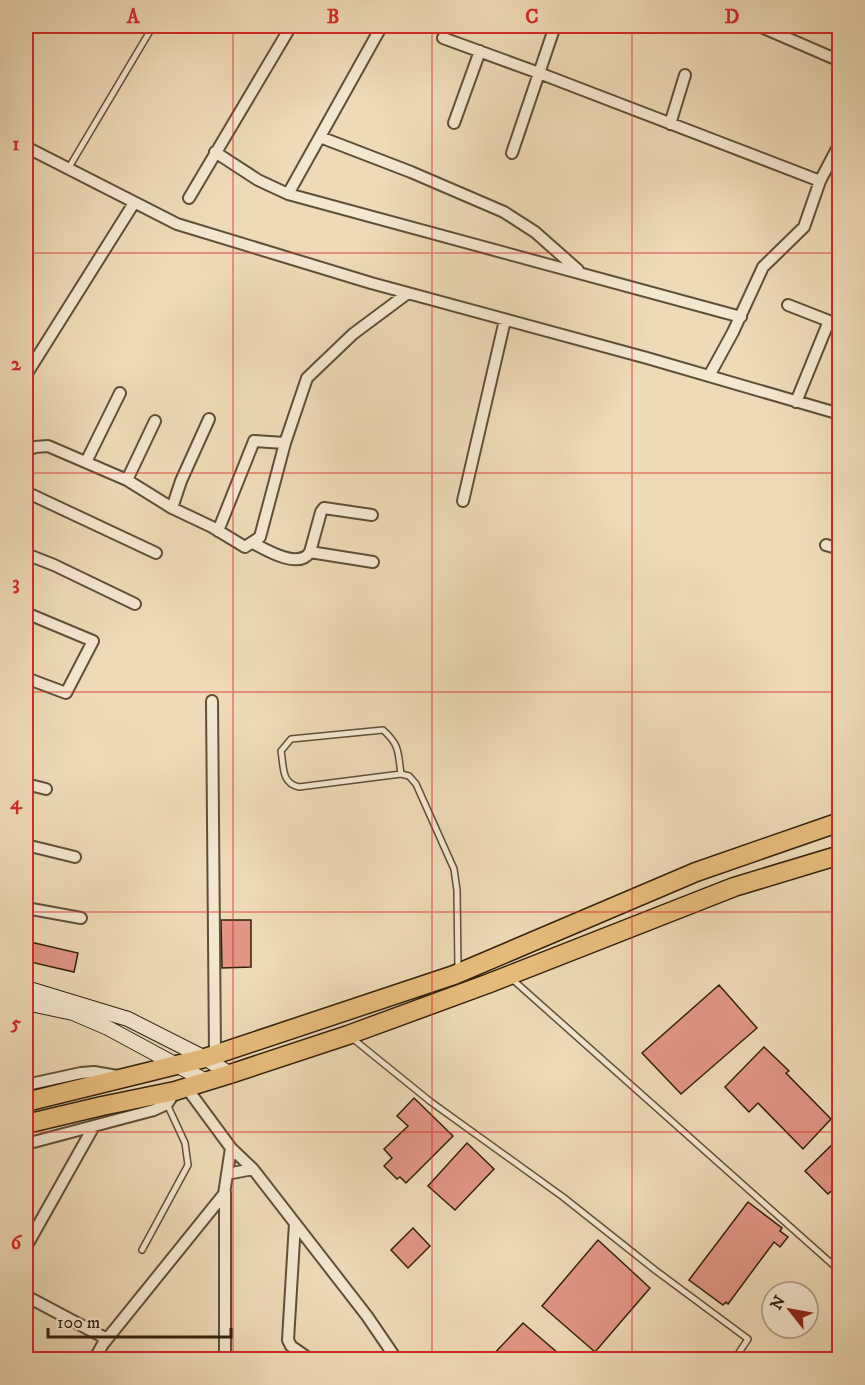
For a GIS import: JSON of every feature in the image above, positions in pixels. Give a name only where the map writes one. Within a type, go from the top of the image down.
[{"type":"highway","points":[[26,1102],[210,1057],[458,974],[696,872],[840,822]]},
{"type":"highway","points":[[26,1124],[102,1106],[176,1094],[206,1081],[348,1035],[508,976],[734,887],[840,855]]},
{"type":"street","points":[[189,198],[291,26]]},
{"type":"street","points":[[512,153],[555,26]]},
{"type":"street","points":[[759,26],[840,61]]},
{"type":"street","points":[[288,194],[380,29]]},
{"type":"street","points":[[443,38],[820,182]]},
{"type":"street","points":[[454,123],[480,51]]},
{"type":"street","points":[[670,124],[685,75]]},
{"type":"street","points":[[320,137],[411,172],[504,212],[535,232],[581,273]]},
{"type":"street","points":[[709,376],[741,317],[763,267],[804,227],[820,182],[840,143]]},
{"type":"street","points":[[26,147],[177,224],[408,293],[840,414]]},
{"type":"street","points":[[216,152],[258,180],[288,194],[741,317]]},
{"type":"street","points":[[26,375],[134,203]]},
{"type":"street","points":[[26,451],[35,447],[48,446],[127,480],[245,548],[260,537],[285,443],[307,378],[353,334],[408,293]]},
{"type":"street","points":[[788,305],[829,321],[796,402]]},
{"type":"street","points":[[464,501],[505,320]]},
{"type":"street","points":[[86,462],[120,393]]},
{"type":"street","points":[[172,508],[181,481],[209,419]]},
{"type":"street","points":[[127,480],[155,421]]},
{"type":"street","points":[[218,531],[254,441],[285,443]]},
{"type":"street","points":[[26,492],[156,554]]},
{"type":"street","points":[[253,543],[272,554],[303,559],[310,552],[324,508],[372,514]]},
{"type":"street","points":[[826,545],[840,549]]},
{"type":"street","points":[[310,552],[373,562]]},
{"type":"street","points":[[26,554],[135,604]]},
{"type":"street","points":[[26,613],[93,641],[66,693],[26,678]]},
{"type":"street","points":[[210,1057],[212,701]]},
{"type":"street","points":[[26,784],[46,789]]},
{"type":"street","points":[[26,845],[75,857]]},
{"type":"street","points":[[26,908],[81,918]]},
{"type":"street","points":[[26,988],[128,1019],[210,1057],[230,1074]]},
{"type":"street","points":[[26,1003],[73,1013],[108,1028],[206,1081]]},
{"type":"street","points":[[26,1085],[81,1072],[126,1078]]},
{"type":"street","points":[[26,1144],[153,1110],[176,1094],[253,1169],[367,1316],[397,1359]]},
{"type":"street","points":[[26,1247],[94,1126]]},
{"type":"street","points":[[94,1359],[107,1339],[224,1194],[231,1148]]},
{"type":"street","points":[[227,1174],[253,1169]]},
{"type":"street","points":[[225,1188],[225,1359]]},
{"type":"street","points":[[295,1223],[288,1340],[291,1346],[311,1359]]},
{"type":"street","points":[[26,1296],[107,1339]]},
{"type":"lane","points":[[68,169],[153,26]]},
{"type":"lane","points":[[401,774],[397,744],[383,730],[291,739],[281,751],[286,780],[291,785],[299,787],[401,774],[409,776],[416,784],[454,869],[457,890],[458,974]]},
{"type":"lane","points":[[508,976],[840,1271]]},
{"type":"lane","points":[[348,1035],[431,1102],[563,1197],[655,1270],[748,1339],[734,1359]]},
{"type":"lane","points":[[142,1250],[188,1165],[176,1094]]},
{"type":"building","points":[[221,920],[251,920],[251,967],[222,968]]},
{"type":"building","points":[[26,941],[78,953],[74,972],[26,961]]},
{"type":"building","points":[[719,985],[757,1028],[681,1094],[642,1053]]},
{"type":"building","points":[[764,1047],[789,1071],[786,1073],[831,1119],[803,1149],[758,1103],[749,1112],[725,1087]]},
{"type":"building","points":[[414,1098],[453,1136],[406,1183],[400,1177],[397,1179],[384,1166],[392,1158],[384,1149],[408,1126],[397,1116]]},
{"type":"building","points":[[840,1137],[840,1183],[828,1194],[805,1171]]},
{"type":"building","points":[[467,1143],[494,1169],[455,1210],[428,1186]]},
{"type":"building","points":[[748,1202],[782,1228],[780,1231],[788,1237],[780,1247],[774,1242],[728,1304],[726,1302],[723,1305],[689,1280]]},
{"type":"building","points":[[413,1228],[430,1246],[408,1268],[391,1250]]},
{"type":"building","points":[[598,1240],[650,1288],[595,1352],[542,1306]]},
{"type":"building","points":[[523,1323],[565,1359],[489,1359]]}]
